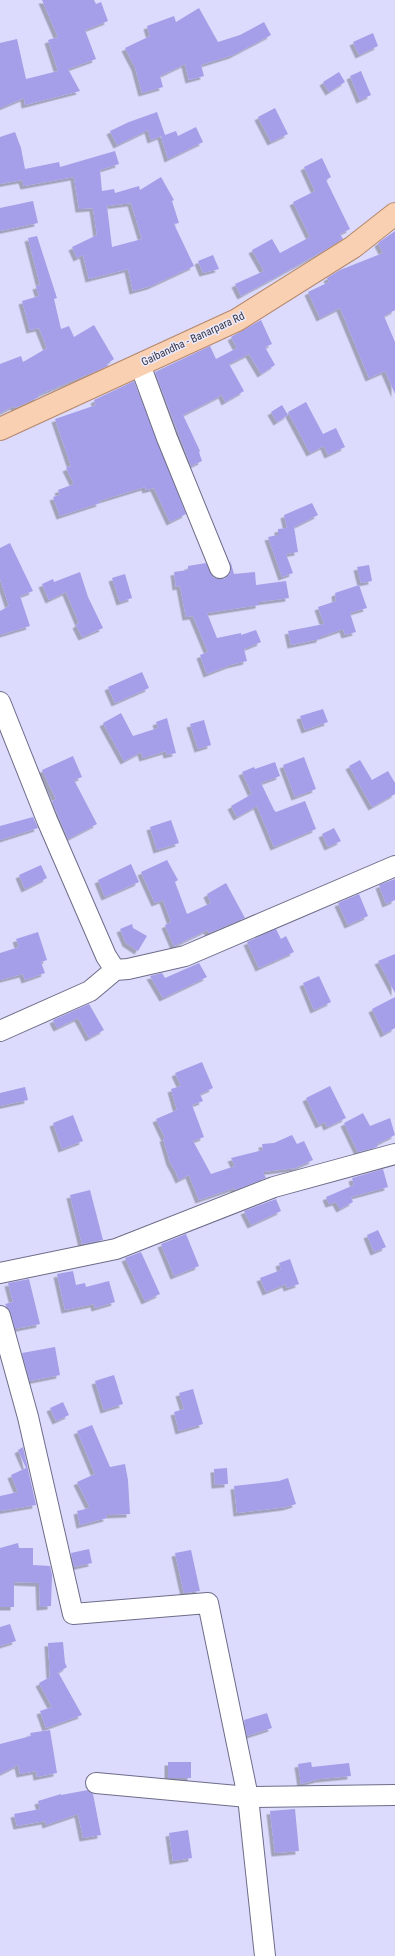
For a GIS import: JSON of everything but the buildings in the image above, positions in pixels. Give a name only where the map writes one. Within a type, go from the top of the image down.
[{"type":"main road","name":"Gaibandha - Banarpara Rd","points":[[0,429],[237,320],[353,247],[395,214]]},
{"type":"street","points":[[144,362],[142,370],[144,377],[220,568]]},
{"type":"street","points":[[0,702],[106,956],[115,970]]},
{"type":"street","points":[[0,1031],[90,991],[115,970],[128,969],[185,956],[395,866]]},
{"type":"street","points":[[0,1273],[116,1249],[274,1187],[395,1154]]},
{"type":"street","points":[[0,1316],[28,1417],[73,1614],[208,1603],[248,1797],[265,1956]]},
{"type":"street","points":[[96,1783],[248,1797],[395,1795]]}]
